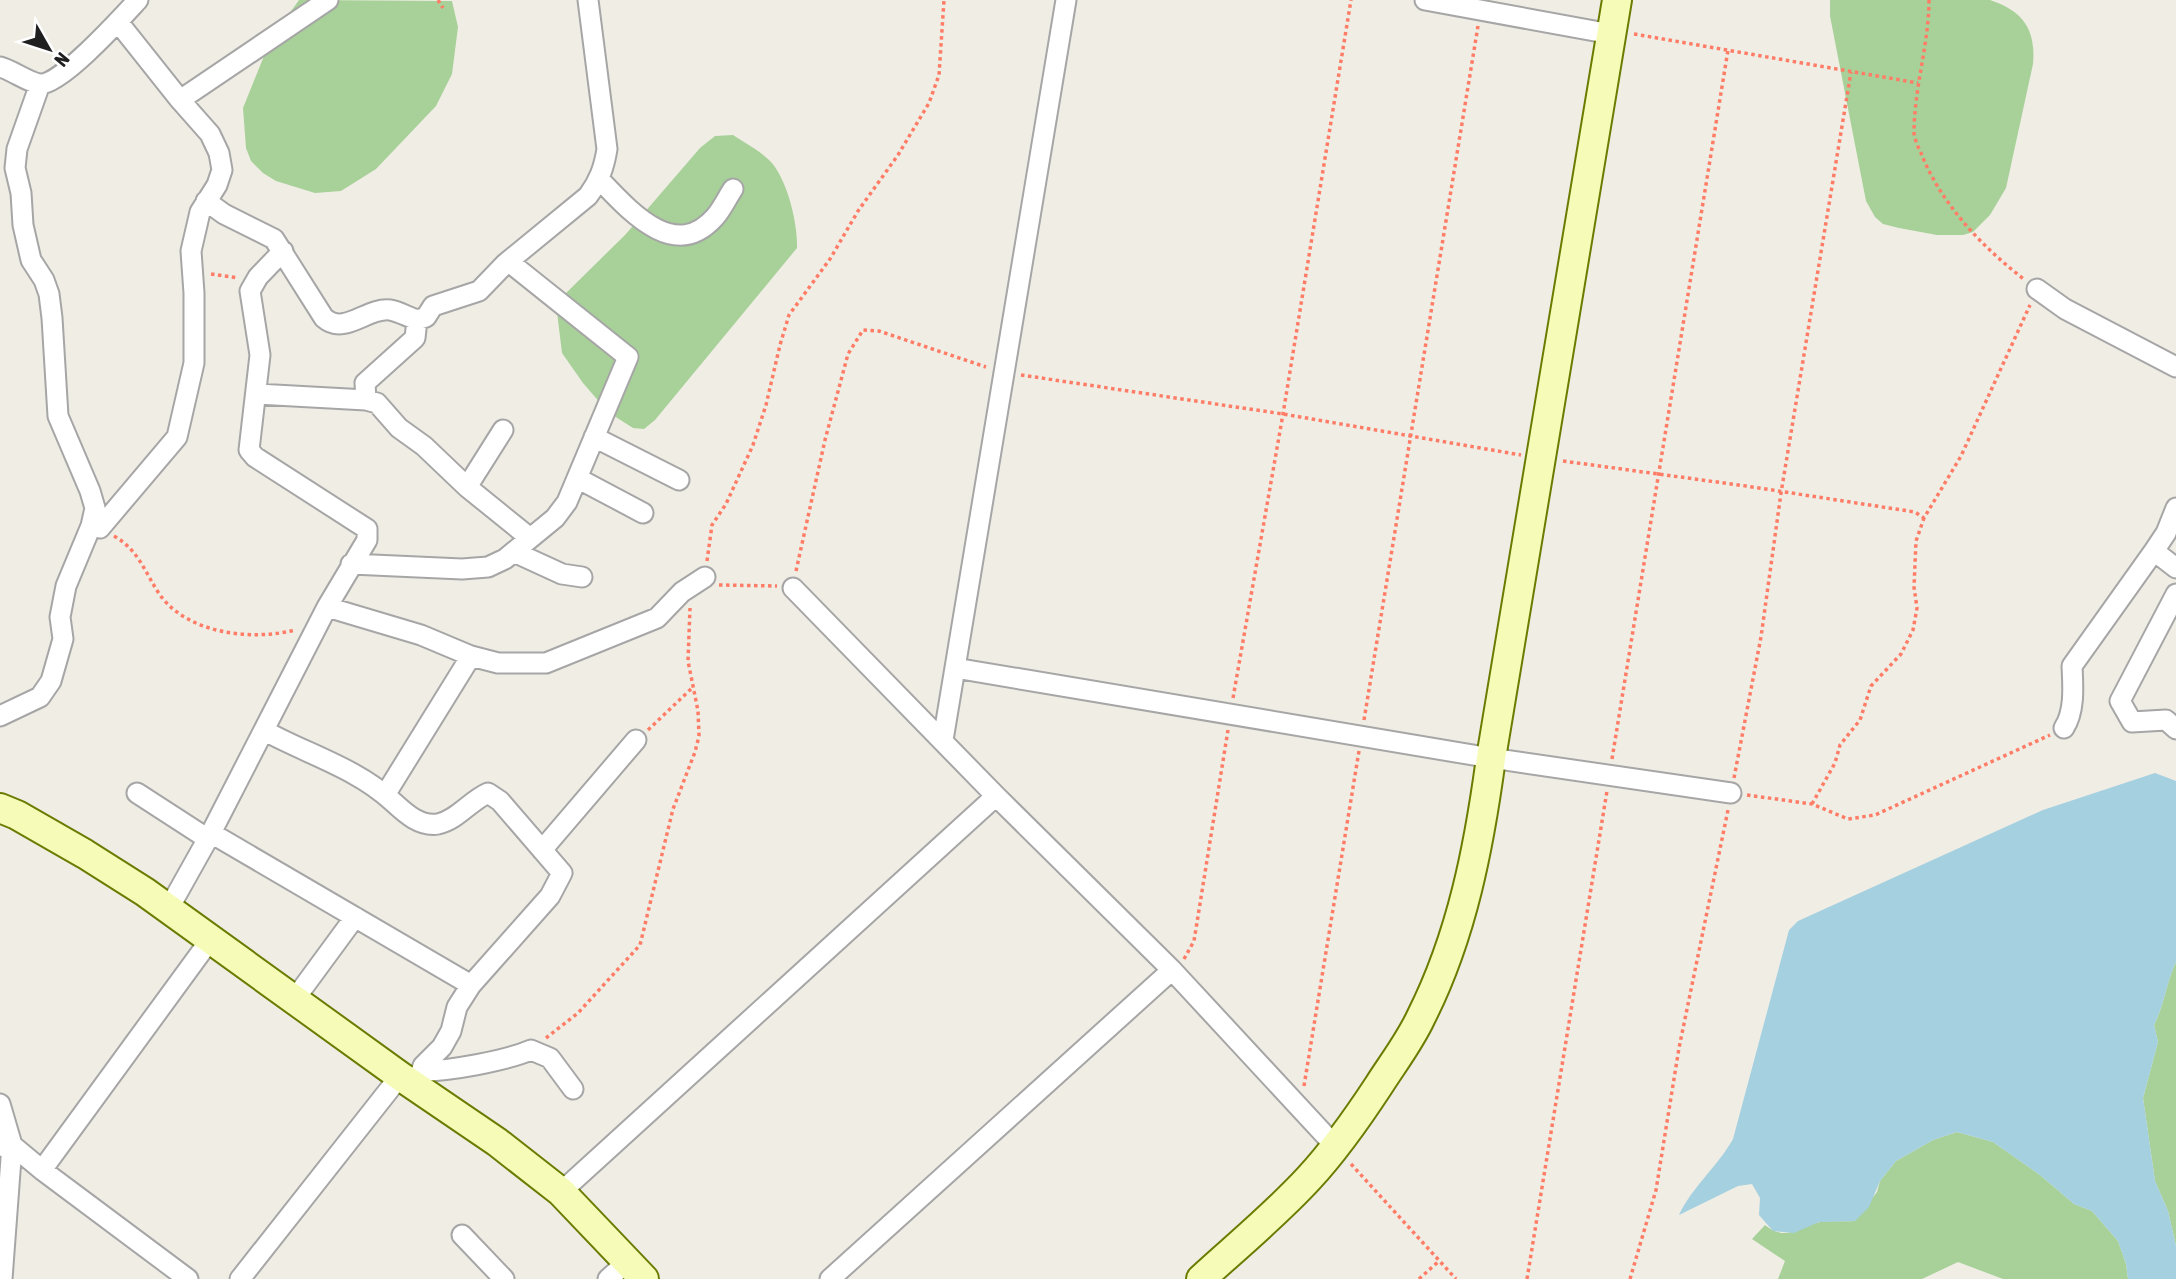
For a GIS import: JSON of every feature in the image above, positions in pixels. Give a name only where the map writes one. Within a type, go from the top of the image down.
[{"type":"street","points":[[0,67],[40,84],[52,80],[90,51],[138,0]]},
{"type":"street","points":[[180,100],[328,0]]},
{"type":"street","points":[[206,201],[224,215],[274,239],[324,318],[330,323],[341,324],[383,310],[391,310],[417,320],[426,317],[433,306],[479,291],[509,262],[588,196],[604,168],[607,149],[588,0]]},
{"type":"street","points":[[943,740],[1066,0]]},
{"type":"street","points":[[1425,0],[1482,5],[1611,34]]},
{"type":"street","points":[[1201,1279],[1309,1178],[1336,1147],[1421,1019],[1441,973],[1470,881],[1481,827],[1617,0]]},
{"type":"street","points":[[0,716],[40,697],[51,681],[63,639],[60,617],[66,586],[96,527],[177,437],[194,363],[191,251],[200,212],[217,185],[222,170],[219,153],[210,134],[118,22]]},
{"type":"street","points":[[40,84],[17,149],[15,168],[31,260],[44,280],[49,294],[58,416],[90,491],[96,527]]},
{"type":"street","points":[[599,179],[623,204],[652,226],[665,234],[684,236],[700,229],[715,217],[733,189]]},
{"type":"street","points":[[169,908],[265,731],[322,616],[351,564],[368,540],[367,529],[255,457],[249,450],[260,355],[250,291],[258,277],[283,250]]},
{"type":"street","points":[[351,564],[462,569],[488,567],[514,552],[555,518],[567,502],[628,357],[509,262]]},
{"type":"street","points":[[2037,289],[2065,309],[2176,367]]},
{"type":"street","points":[[366,400],[365,383],[415,338],[417,320]]},
{"type":"street","points":[[257,394],[377,402],[399,428],[424,446],[467,487],[530,538]]},
{"type":"street","points":[[467,487],[503,430]]},
{"type":"street","points":[[594,437],[679,480]]},
{"type":"street","points":[[577,478],[643,513]]},
{"type":"street","points":[[2064,728],[2070,719],[2072,666],[2166,533],[2176,508]]},
{"type":"street","points":[[2154,551],[2176,568]]},
{"type":"street","points":[[514,552],[562,574],[582,577]]},
{"type":"street","points":[[322,616],[421,635],[471,656],[498,663],[546,663],[657,618],[682,592],[700,580]]},
{"type":"street","points":[[793,588],[996,796],[1172,970],[1336,1147]]},
{"type":"street","points":[[2176,594],[2120,701],[2132,722],[2166,720],[2176,730]]},
{"type":"street","points":[[384,795],[471,656]]},
{"type":"street","points":[[955,668],[1491,758],[1731,793]]},
{"type":"street","points":[[240,1279],[412,1078],[442,1047],[451,1031],[457,1007],[471,985],[550,896],[562,873],[500,801],[488,793],[447,821],[435,825],[420,822],[402,811],[361,777],[265,731]]},
{"type":"street","points":[[542,850],[636,740]]},
{"type":"street","points":[[137,793],[471,985]]},
{"type":"street","points":[[561,1192],[996,796]]},
{"type":"street","points":[[0,808],[85,853],[169,908],[294,1000],[412,1078],[561,1192],[626,1273]]},
{"type":"street","points":[[294,1000],[355,917]]},
{"type":"street","points":[[41,1170],[211,940]]},
{"type":"street","points":[[830,1279],[1172,970]]},
{"type":"street","points":[[412,1078],[517,1056],[531,1050],[550,1058],[573,1089]]},
{"type":"street","points":[[0,1104],[6,1147],[2,1279]]},
{"type":"street","points":[[6,1147],[188,1279]]},
{"type":"street","points":[[462,1235],[504,1279]]},
{"type":"path","points":[[438,0],[443,8]]},
{"type":"path","points":[[531,1050],[578,1013],[640,945],[673,809],[699,736],[698,711],[688,661],[691,596],[700,580],[712,525],[726,505],[753,445],[789,315],[830,259],[929,103],[939,75],[944,0]]},
{"type":"path","points":[[1172,970],[1182,961],[1194,941],[1351,0]]},
{"type":"path","points":[[1812,804],[1835,763],[1840,745],[1860,720],[1871,686],[1901,654],[1913,630],[1917,608],[1914,587],[1916,541],[1924,518],[1961,456],[2037,289],[1999,260],[1954,211],[1931,179],[1914,136],[1929,0]]},
{"type":"path","points":[[1364,724],[1482,5]]},
{"type":"path","points":[[1611,34],[1639,34],[1918,83]]},
{"type":"path","points":[[1612,762],[1728,50]]},
{"type":"path","points":[[1630,1279],[1656,1190],[1679,1048],[1760,637],[1781,492],[1851,72]]},
{"type":"path","points":[[192,272],[238,278],[258,277]]},
{"type":"path","points":[[700,580],[720,586],[749,584],[793,588],[825,440],[848,354],[863,330],[879,331],[1003,372],[1283,414],[1542,458],[1915,512],[1924,518]]},
{"type":"path","points":[[96,527],[122,540],[135,551],[167,603],[195,622],[232,633],[264,635],[282,633],[322,616]]},
{"type":"path","points":[[663,718],[692,688]]},
{"type":"path","points":[[1731,793],[1812,804],[1848,819],[1875,815],[2064,728]]},
{"type":"path","points":[[1301,1108],[1359,750]]},
{"type":"path","points":[[1527,1279],[1607,789]]},
{"type":"path","points":[[1336,1147],[1457,1279]]},
{"type":"path","points":[[1419,1279],[1440,1261]]},
{"type":"green space","points":[[299,0],[452,1],[458,27],[452,74],[436,106],[376,169],[341,191],[315,193],[276,181],[251,161],[246,148],[243,108],[270,41]]},
{"type":"green space","points":[[1830,0],[1990,0],[2011,10],[2025,23],[2032,41],[2033,64],[2006,188],[1990,215],[1973,232],[1963,235],[1937,235],[1883,224],[1875,217],[1866,201],[1830,16]]},
{"type":"green space","points":[[733,135],[765,156],[781,178],[796,227],[797,248],[655,420],[644,429],[633,428],[608,412],[562,353],[557,312],[563,296],[625,235],[700,148],[715,136]]},
{"type":"green space","points":[[2176,962],[2176,1246],[2168,1211],[2155,1181],[2143,1098],[2158,1042],[2154,1025]]},
{"type":"green space","points":[[1957,1132],[1993,1142],[2040,1175],[2074,1204],[2092,1211],[2118,1241],[2128,1279],[2003,1279],[1958,1262],[1922,1279],[1778,1279],[1785,1261],[1752,1239],[1765,1225],[1785,1233],[1820,1222],[1855,1221],[1896,1161],[1933,1140]]},
{"type":"water","points":[[2155,773],[2176,781],[2176,962],[2154,1025],[2158,1042],[2143,1098],[2155,1181],[2168,1211],[2176,1246],[2176,1279],[2128,1279],[2118,1241],[2092,1211],[2074,1204],[2040,1175],[1993,1142],[1957,1132],[1933,1140],[1896,1161],[1880,1181],[1869,1207],[1855,1221],[1819,1222],[1794,1233],[1773,1231],[1759,1215],[1760,1198],[1752,1184],[1738,1186],[1679,1215],[1733,1139],[1789,930],[1798,921],[2043,810]]}]
